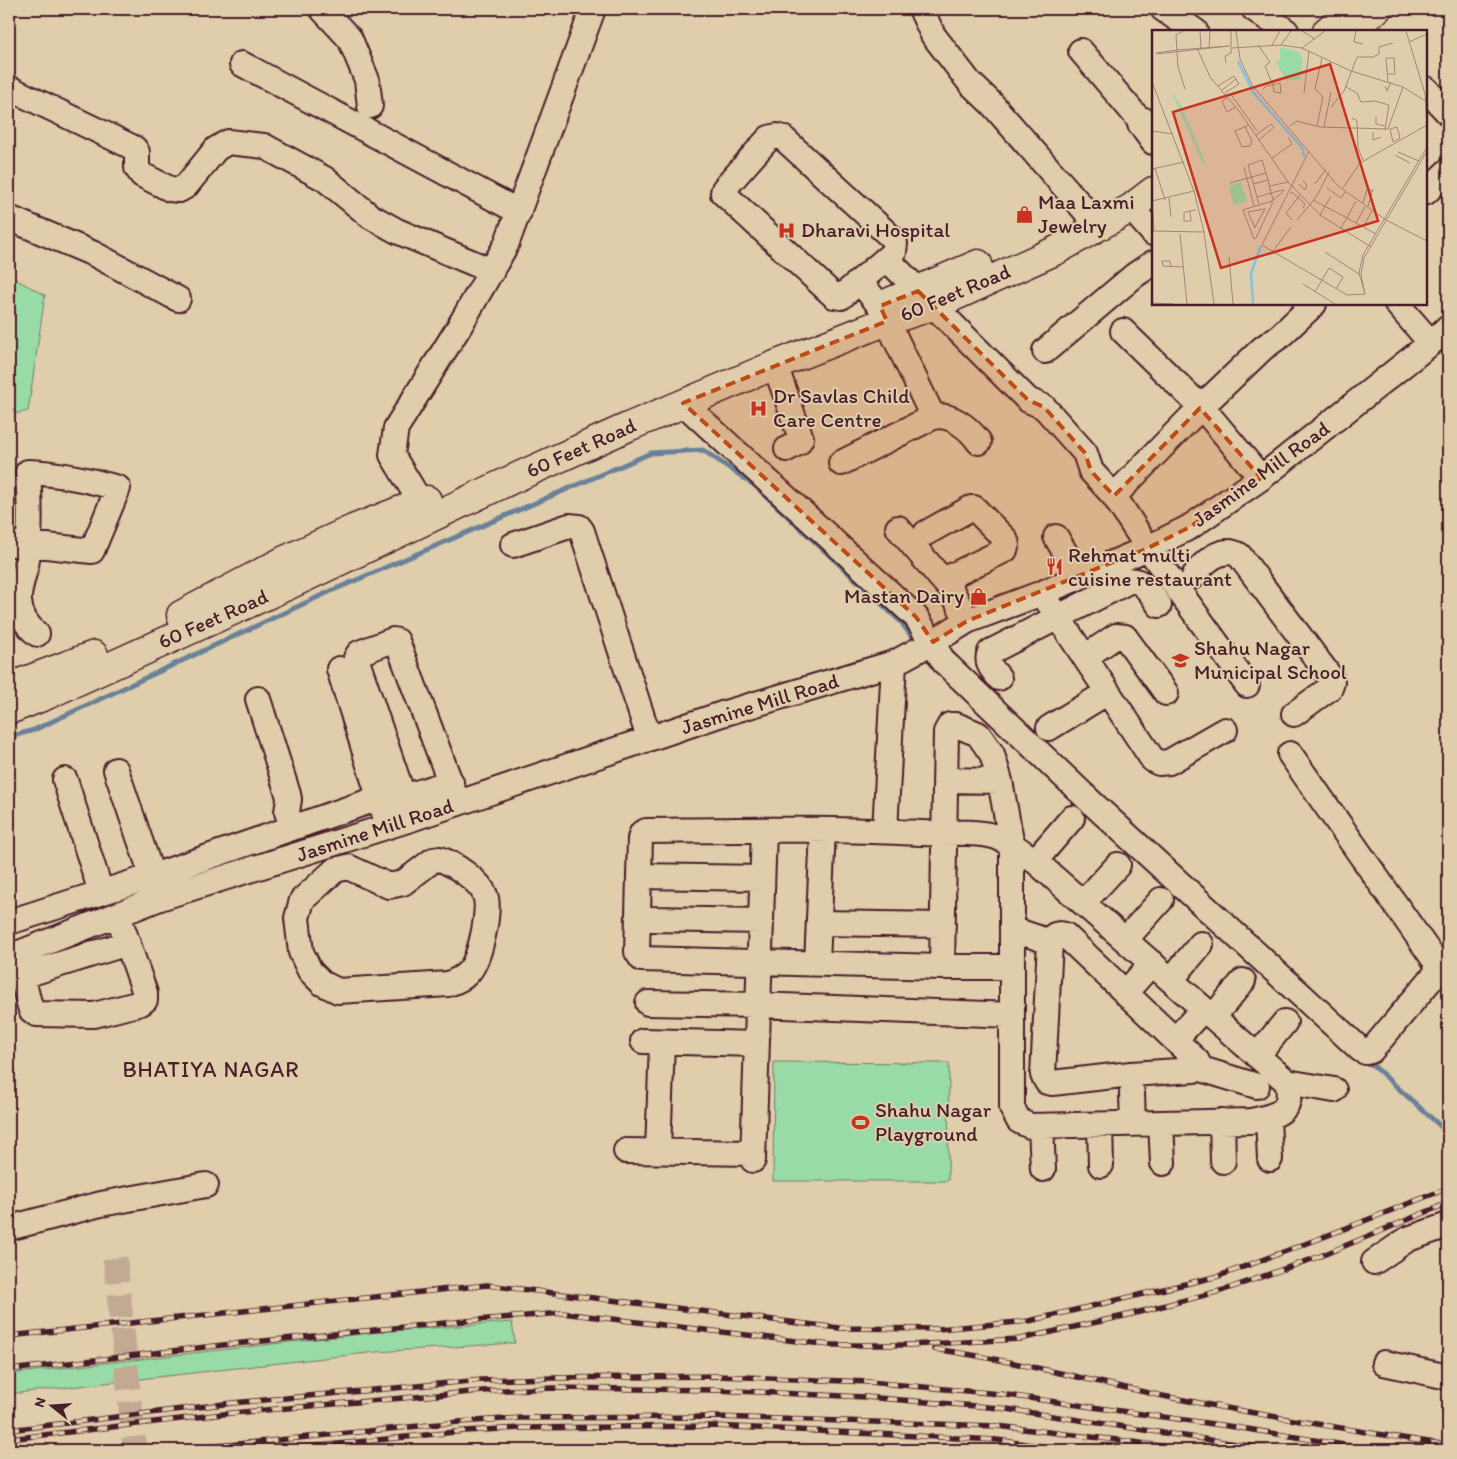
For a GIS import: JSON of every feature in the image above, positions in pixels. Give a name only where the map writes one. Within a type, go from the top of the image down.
[{"type":"main road","points":[[1330,30],[1363,20]]},
{"type":"main road","name":"60 Feet Road","points":[[925,298],[997,256],[1031,243],[1113,203],[1148,194]]},
{"type":"main road","name":"60 Feet Road","points":[[9,687],[106,649],[187,612],[285,560],[353,529],[422,503],[607,416],[1057,250],[1148,194]]},
{"type":"main road","name":"60 Feet Road","points":[[9,710],[47,695],[271,593],[517,477],[683,403],[774,365],[884,313]]},
{"type":"street","points":[[322,9],[350,39],[368,80],[370,106]]},
{"type":"street","points":[[422,503],[392,455],[396,428],[506,245],[593,9]]},
{"type":"street","points":[[920,9],[933,34],[970,83],[992,104],[1089,216]]},
{"type":"street","points":[[1163,9],[1194,30]]},
{"type":"street","points":[[1254,9],[1285,30]]},
{"type":"street","points":[[1081,51],[1145,125]]},
{"type":"street","points":[[242,64],[519,212]]},
{"type":"street","points":[[9,88],[134,148],[137,152],[137,168],[142,175],[170,189],[179,190],[186,186],[216,149],[228,142],[264,146],[325,179],[370,216],[397,231],[492,271]]},
{"type":"street","points":[[1427,90],[1448,113]]},
{"type":"street","points":[[1145,125],[1140,124],[1152,141]]},
{"type":"street","points":[[777,136],[783,138],[891,237],[895,243],[894,252],[860,282],[841,297],[834,296],[724,195],[724,189],[769,138],[777,136]]},
{"type":"street","points":[[1427,191],[1448,171]]},
{"type":"street","points":[[1148,194],[1152,225]]},
{"type":"street","points":[[9,218],[94,254],[178,299]]},
{"type":"street","points":[[886,259],[1028,400],[1044,407],[1086,453],[1091,471],[1114,496],[1148,548],[1247,685]]},
{"type":"street","points":[[1045,351],[1135,275],[1152,264]]},
{"type":"street","points":[[860,282],[884,313],[933,416]]},
{"type":"street","points":[[1114,496],[1200,408],[1263,348],[1280,336],[1313,305]]},
{"type":"street","points":[[1398,305],[1440,335]]},
{"type":"street","points":[[1123,331],[1206,412],[1261,478]]},
{"type":"street","name":"Jasmine Mill Road","points":[[16,963],[118,915],[160,898],[388,826],[408,808],[455,792],[649,738],[722,714],[894,663],[967,621],[1042,593],[1148,548],[1190,526],[1261,478],[1440,335]]},
{"type":"street","points":[[774,365],[802,438],[798,443],[787,449]]},
{"type":"street","points":[[683,403],[916,617],[944,662],[1078,790],[1361,1050],[1366,1052],[1372,1051],[1444,964],[1290,754]]},
{"type":"street","points":[[841,463],[933,416],[942,415],[956,422],[971,431],[979,442]]},
{"type":"street","points":[[926,532],[974,508],[1005,539],[1007,544],[1004,550],[943,580]]},
{"type":"street","points":[[513,545],[569,526],[579,527],[649,738]]},
{"type":"street","points":[[1190,526],[1210,559]]},
{"type":"street","points":[[898,528],[952,591],[967,621]]},
{"type":"street","points":[[1056,537],[1079,576]]},
{"type":"street","points":[[19,544],[27,560],[19,600],[22,616],[28,626],[37,634]]},
{"type":"street","points":[[1194,576],[1210,559],[1226,551],[1239,555],[1331,678],[1330,688],[1294,714]]},
{"type":"street","points":[[999,678],[988,663],[987,658],[990,652],[1129,580],[1134,580],[1145,586],[1159,605]]},
{"type":"street","points":[[1042,593],[1153,760],[1158,763],[1169,762],[1225,730]]},
{"type":"street","points":[[1085,657],[1116,636],[1125,636],[1166,694]]},
{"type":"street","points":[[408,808],[356,658],[360,653],[393,640],[398,641],[455,792]]},
{"type":"street","points":[[884,831],[894,663]]},
{"type":"street","points":[[339,669],[388,826]]},
{"type":"street","points":[[1049,728],[1108,692]]},
{"type":"street","points":[[258,700],[288,794],[287,812],[292,828]]},
{"type":"street","points":[[942,967],[946,732],[950,725],[956,725],[978,734],[992,754],[1000,780],[1012,846],[1012,1108],[1019,1121],[1030,1126],[1250,1121],[1268,1118],[1282,1112],[1289,1101],[1290,1091],[1288,1082]]},
{"type":"street","points":[[116,770],[160,898]]},
{"type":"street","points":[[65,780],[101,892]]},
{"type":"street","points":[[945,780],[1000,780]]},
{"type":"street","points":[[9,922],[152,876],[379,798]]},
{"type":"street","points":[[1035,861],[1072,818]]},
{"type":"street","points":[[626,1151],[753,1156],[764,830]]},
{"type":"street","points":[[818,964],[823,830]]},
{"type":"street","points":[[1011,967],[642,959],[637,952],[640,838],[642,833],[646,831],[823,830],[973,834],[991,835],[1004,839],[1035,861],[1288,1082],[1334,1090]]},
{"type":"street","points":[[354,838],[362,874]]},
{"type":"street","points":[[309,852],[316,885]]},
{"type":"street","points":[[440,859],[448,862],[476,881],[486,895],[486,922],[480,948],[472,968],[462,978],[448,984],[338,991],[322,983],[310,971],[301,952],[297,918],[302,900],[316,885],[335,870],[348,867],[362,874],[389,886],[403,883],[433,860],[440,859]]},
{"type":"street","points":[[1083,903],[1118,865]]},
{"type":"street","points":[[639,876],[762,878]]},
{"type":"street","points":[[1125,940],[1161,900]]},
{"type":"street","points":[[118,915],[128,943],[145,993],[145,1000],[141,1003],[94,1015],[36,1014],[32,1010],[16,963],[128,943]]},
{"type":"street","points":[[651,919],[761,921]]},
{"type":"street","points":[[1081,950],[1105,922]]},
{"type":"street","points":[[819,923],[943,925]]},
{"type":"street","points":[[1012,929],[1050,942]]},
{"type":"street","points":[[1198,1068],[1197,1061],[1065,935],[1055,935],[1050,942],[1043,1075],[1047,1082],[1194,1070],[1198,1068],[1257,1086]]},
{"type":"street","points":[[1171,980],[1201,944]]},
{"type":"street","points":[[1125,992],[1152,963]]},
{"type":"street","points":[[1175,1040],[1243,982]]},
{"type":"street","points":[[648,1003],[1012,1005],[1048,994]]},
{"type":"street","points":[[1257,1056],[1285,1022]]},
{"type":"street","points":[[658,1152],[653,1041],[757,1044]]},
{"type":"street","points":[[1012,1048],[1045,1048]]},
{"type":"street","points":[[1132,1093],[1133,1124]]},
{"type":"street","points":[[1268,1118],[1270,1159]]},
{"type":"street","points":[[1222,1122],[1223,1161]]},
{"type":"street","points":[[1161,1123],[1163,1162]]},
{"type":"street","points":[[1100,1125],[1101,1165]]},
{"type":"street","points":[[1041,1126],[1043,1169]]},
{"type":"street","points":[[9,1228],[101,1204],[206,1184]]},
{"type":"street","points":[[1374,1262],[1408,1239],[1448,1225]]},
{"type":"street","points":[[1384,1362],[1448,1377]]},
{"type":"highlighted area","points":[[918,291],[1028,400],[1044,407],[1085,453],[1091,471],[1114,496],[1200,408],[1261,478],[1190,527],[1148,548],[967,621],[933,642],[916,617],[683,403],[887,321],[880,306]]},
{"type":"green space","points":[[9,276],[45,295],[28,411],[9,415]]},
{"type":"green space","name":"Shahu Nagar Playground","points":[[774,1062],[949,1063],[948,1181],[773,1181]]},
{"type":"green space","points":[[512,1322],[515,1343],[376,1352],[9,1394],[9,1374],[378,1332]]},
{"type":"waterway","points":[[9,737],[34,730],[331,591],[651,453],[703,450],[754,485],[901,622],[917,644]]},
{"type":"waterway","points":[[1367,1060],[1448,1133]]},
{"type":"tunnel","points":[[115,1258],[135,1450]]},
{"type":"railway","points":[[9,1336],[487,1285],[839,1328],[938,1329],[1029,1321],[1219,1276],[1448,1188]]},
{"type":"railway","points":[[9,1370],[223,1345],[562,1313],[830,1345],[909,1345],[1020,1339],[1124,1316],[1224,1290],[1318,1257],[1448,1203]]},
{"type":"railway","points":[[934,1349],[1022,1365],[1203,1404],[1448,1445]]},
{"type":"railway","points":[[9,1430],[232,1403],[482,1380],[717,1376],[869,1382],[1000,1394],[1235,1427],[1375,1450]]},
{"type":"railway","points":[[9,1439],[232,1413],[483,1391],[554,1388],[715,1390],[865,1397],[1000,1408],[1276,1450]]},
{"type":"railway","points":[[178,1450],[459,1422],[521,1418],[715,1417],[997,1426],[1187,1450]]},
{"type":"railway","points":[[279,1450],[465,1431],[522,1428],[715,1426],[997,1440],[1068,1450]]},
{"type":"place","name":"Maa Laxmi Jewelry","points":[[1024,214]]},
{"type":"place","name":"Dharavi Hospital","points":[[787,230]]},
{"type":"place","name":"Dr Savlas Child Care Centre","points":[[759,408]]},
{"type":"place","name":"Rehmat multi cuisine restaurant","points":[[1054,567]]},
{"type":"place","name":"Mastan Dairy","points":[[978,596]]},
{"type":"place","name":"Shahu Nagar Municipal School","points":[[1180,660]]},
{"type":"place","name":"Shahu Nagar Playground","points":[[861,1122]]},
{"type":"district","name":"BHATIYA NAGAR","points":[[211,1069]]}]
